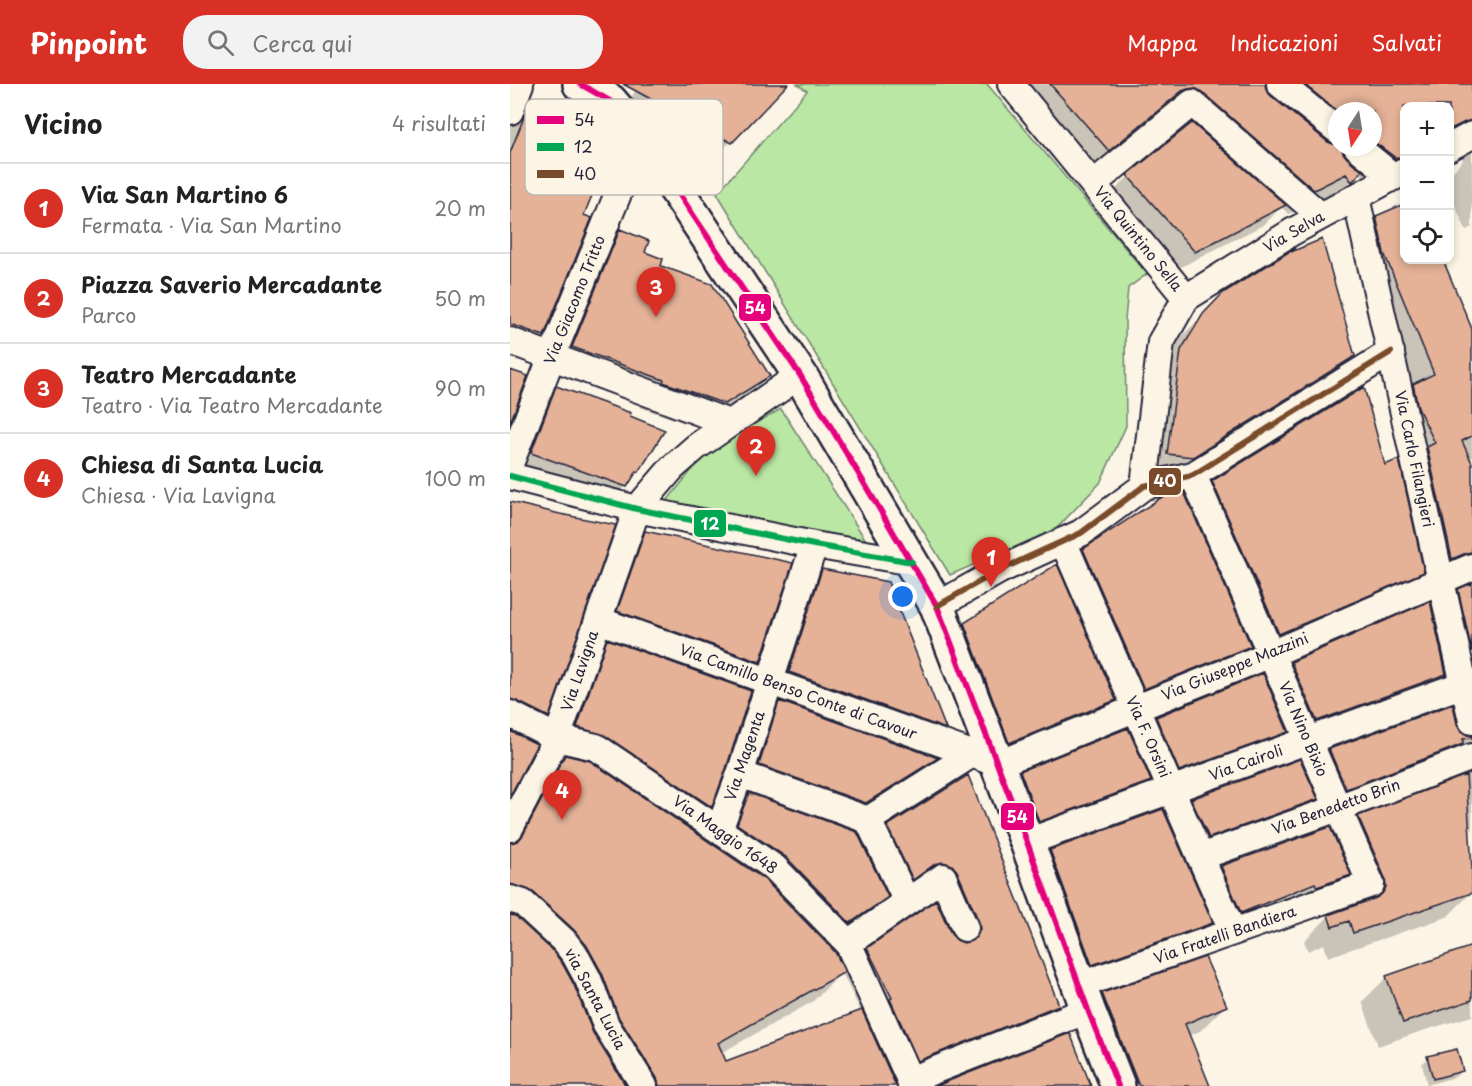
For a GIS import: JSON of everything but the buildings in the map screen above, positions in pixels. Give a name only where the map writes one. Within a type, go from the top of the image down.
[{"type":"street","points":[[510,111],[520,84]]},
{"type":"street","points":[[580,84],[614,93]]},
{"type":"street","points":[[1280,84],[1328,123]]},
{"type":"street","name":"Via Quintino Sella","points":[[1013,85],[1186,298],[1161,342],[1144,486]]},
{"type":"street","points":[[1093,184],[1192,103],[1321,216]]},
{"type":"street","points":[[1454,144],[1472,135]]},
{"type":"street","points":[[1371,156],[1399,174]]},
{"type":"street","name":"Via Selva","points":[[1186,298],[1321,216],[1399,174]]},
{"type":"street","name":"Via Giacomo Tritto","points":[[510,464],[617,195]]},
{"type":"street","points":[[680,195],[800,375],[937,606],[985,759],[1027,842],[1118,1086]]},
{"type":"street","name":"Via Carlo Filangieri","points":[[1356,198],[1472,721]]},
{"type":"street","points":[[510,341],[729,423]]},
{"type":"street","points":[[937,606],[1000,570],[1081,533],[1144,486],[1193,475],[1390,352]]},
{"type":"street","points":[[637,509],[672,468],[696,447],[800,375]]},
{"type":"street","name":"Via Nino Bixio","points":[[1193,475],[1371,884]]},
{"type":"street","points":[[510,476],[637,509],[814,545],[912,562]]},
{"type":"street","name":"Via Lavigna","points":[[510,828],[557,738],[637,509]]},
{"type":"street","name":"Via F. Orsini","points":[[1063,541],[1233,932]]},
{"type":"street","name":"Via Magenta","points":[[719,830],[771,682],[814,545]]},
{"type":"street","name":"Via Giuseppe Mazzini","points":[[868,820],[985,759],[1135,708],[1271,654],[1472,567]]},
{"type":"street","name":"Via Camillo Benso Conte di Cavour","points":[[598,620],[985,759]]},
{"type":"street","name":"Via Cairoli","points":[[1027,842],[1464,684]]},
{"type":"street","name":"Via Maggio 1648","points":[[510,714],[557,738],[596,747],[775,868],[848,943],[910,1083]]},
{"type":"street","name":"Via Benedetto Brin","points":[[1200,857],[1338,808],[1472,756]]},
{"type":"street","points":[[740,774],[868,820],[907,902]]},
{"type":"street","points":[[848,943],[943,877],[965,928]]},
{"type":"street","name":"Via Fratelli Bandiera","points":[[910,1083],[1084,998],[1233,932],[1371,884]]},
{"type":"street","name":"via Santa Lucia","points":[[510,899],[523,903],[576,955],[606,1024],[644,1086]]},
{"type":"green space","points":[[797,84],[987,84],[1147,274],[1128,288],[1125,320],[1126,426],[1100,483],[1056,529],[950,575],[718,195],[723,195],[723,186],[807,91]]},
{"type":"green space","points":[[781,409],[869,545],[666,502],[708,450]]},
{"type":"transit line","name":"54","points":[[580,84],[606,99]]},
{"type":"transit line","name":"54","points":[[680,195],[800,375],[937,606],[1118,1086]]},
{"type":"transit line","name":"40","points":[[937,606],[1000,570],[1081,533],[1144,486],[1193,475],[1391,352]]},
{"type":"transit line","name":"12","points":[[510,476],[637,509],[814,545],[912,562]]},
{"type":"place","name":"Teatro Mercadante","points":[[656,317]]},
{"type":"place","name":"Piazza Saverio Mercadante","points":[[756,476]]},
{"type":"place","name":"Via San Martino 6","points":[[991,587]]},
{"type":"place","name":"Chiesa di Santa Lucia","points":[[562,820]]}]
